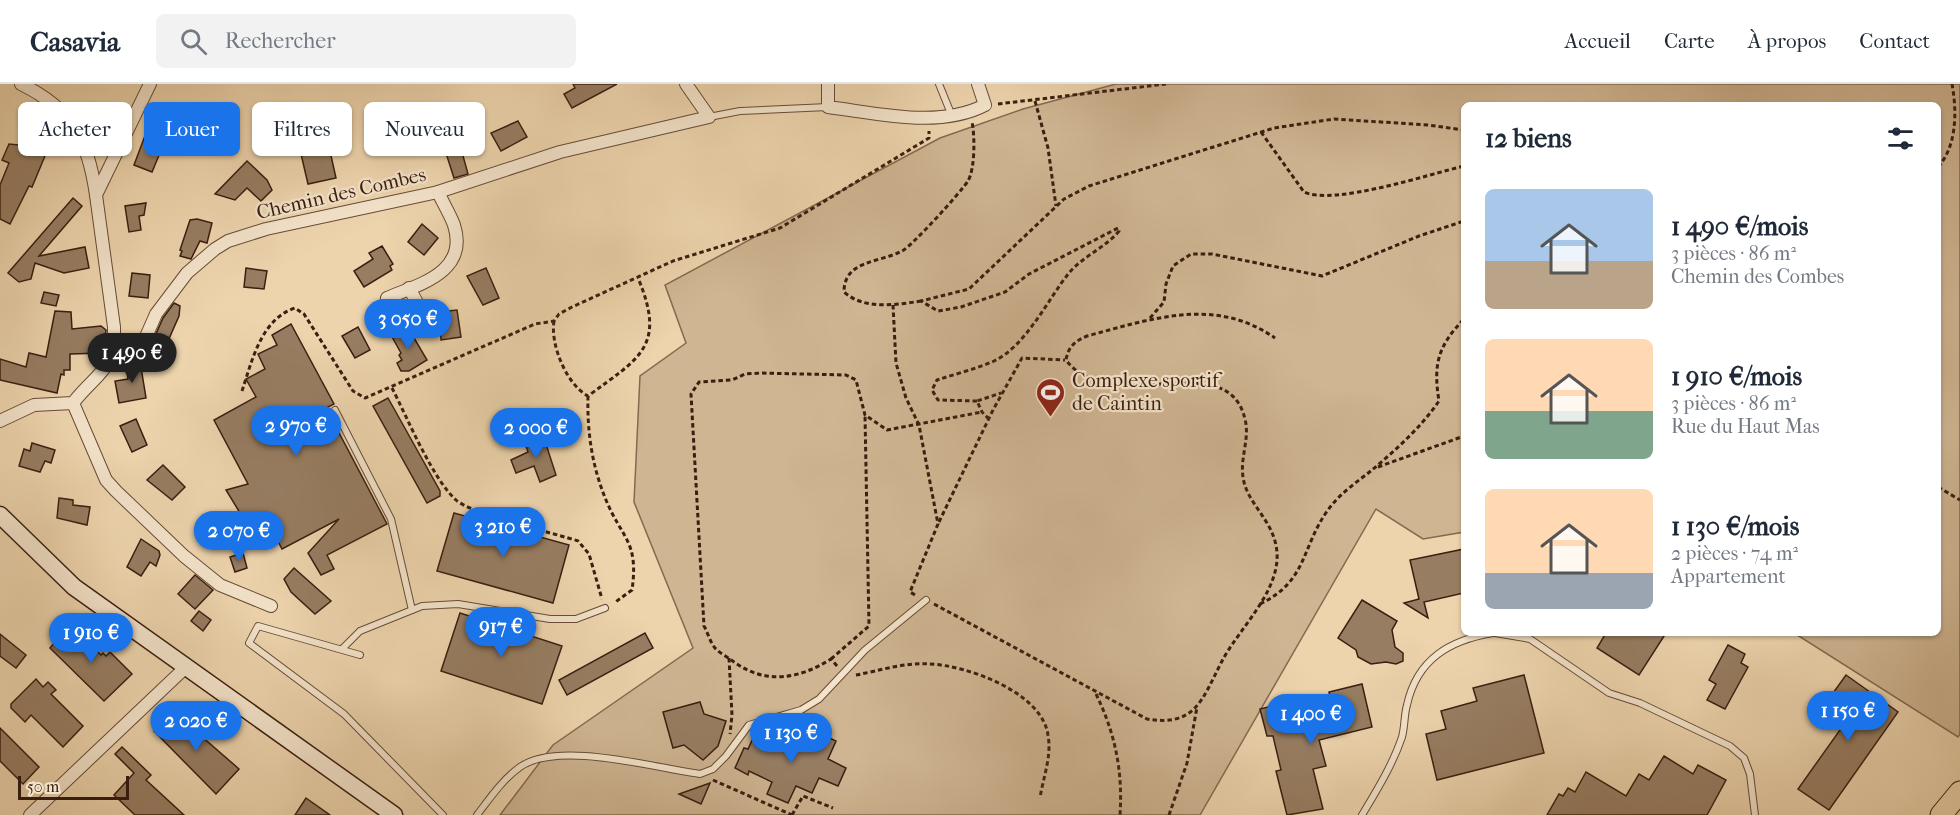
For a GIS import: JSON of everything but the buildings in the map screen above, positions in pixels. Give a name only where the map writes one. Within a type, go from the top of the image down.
[{"type":"highway","points":[[1939,815],[1959,793]]},
{"type":"main road","points":[[0,515],[74,587],[394,815]]},
{"type":"street","points":[[0,421],[34,405],[73,403],[98,378],[110,361],[114,346],[114,327],[92,169],[72,121],[49,99],[21,84]]},
{"type":"street","points":[[96,195],[150,84]]},
{"type":"street","points":[[686,84],[709,117]]},
{"type":"street","points":[[828,84],[828,107]]},
{"type":"street","points":[[978,84],[985,105]]},
{"type":"street","name":"Chemin des Combes","points":[[828,107],[928,117],[952,116],[970,112],[985,105]]},
{"type":"street","name":"Chemin des Combes","points":[[110,361],[120,361],[145,339],[156,314],[187,273],[228,241],[266,229],[438,192],[560,152],[709,117]]},
{"type":"street","points":[[387,298],[447,269],[453,260],[457,235],[438,192]]},
{"type":"street","points":[[409,288],[420,308]]},
{"type":"street","points":[[73,403],[106,480],[116,491],[184,556],[220,585],[271,606]]},
{"type":"street","points":[[30,815],[186,666]]},
{"type":"lane","points":[[939,84],[952,116]]},
{"type":"lane","name":"Chemin des Combes","points":[[709,117],[740,111],[828,107]]},
{"type":"lane","points":[[335,410],[390,519],[412,610]]},
{"type":"lane","points":[[477,815],[495,790],[521,767],[538,758],[554,755],[590,756],[700,774],[713,769],[726,756],[749,725],[801,710],[819,699],[843,672],[883,634],[926,600]]},
{"type":"lane","points":[[342,649],[360,631],[422,606],[458,604],[550,619],[576,619],[605,608]]},
{"type":"lane","points":[[360,655],[258,626],[249,643],[344,714],[443,815]]},
{"type":"lane","points":[[1362,815],[1396,753],[1403,734],[1407,704],[1419,672],[1435,657],[1465,638],[1477,636]]},
{"type":"lane","points":[[1512,636],[1530,639],[1609,693],[1640,703],[1730,746],[1744,758],[1750,774],[1755,815]]},
{"type":"path","points":[[985,105],[1166,84]]},
{"type":"path","points":[[1941,164],[1954,129],[1956,103],[1952,84]]},
{"type":"path","points":[[1035,101],[1048,148],[1056,206]]},
{"type":"path","points":[[970,112],[975,138],[969,180],[904,251],[852,269],[844,281],[844,292],[854,301],[893,305],[921,301],[969,289],[1056,206],[1089,186],[1261,132],[1334,119],[1428,125],[1461,130]]},
{"type":"path","points":[[588,396],[577,390],[569,379],[552,332],[554,321],[559,314],[673,261],[780,228],[929,138],[928,117]]},
{"type":"path","points":[[1261,132],[1304,192],[1315,197],[1358,192],[1461,167]]},
{"type":"path","points":[[1149,320],[1164,302],[1166,284],[1173,266],[1191,254],[1212,254],[1322,276],[1419,236],[1461,222]]},
{"type":"path","points":[[921,301],[938,311],[961,307],[1005,292],[1029,274],[1118,228],[1119,231],[1112,239],[1091,252],[1069,273],[1050,304],[1013,345],[996,360],[937,380],[932,390],[938,400],[977,401],[1003,392]]},
{"type":"path","points":[[588,396],[629,368],[641,353],[651,329],[648,300],[638,278]]},
{"type":"path","points":[[893,305],[896,363],[906,398],[919,425],[938,524]]},
{"type":"path","points":[[242,391],[257,346],[271,324],[283,312],[295,308],[304,314],[353,391],[365,398],[536,324],[554,321]]},
{"type":"path","points":[[1169,815],[1187,764],[1198,707],[1230,645],[1259,605],[1275,574],[1277,558],[1275,539],[1268,522],[1249,494],[1243,477],[1248,436],[1245,416],[1237,402],[1226,390],[1211,384],[1191,381],[1143,387],[1114,385],[1092,379],[1074,370],[1066,360],[1067,351],[1081,339],[1149,320],[1213,313],[1241,319],[1275,338]]},
{"type":"path","points":[[1259,605],[1270,599],[1298,574],[1327,511],[1341,495],[1375,468],[1427,418],[1439,401],[1436,381],[1438,357],[1449,335],[1461,322]]},
{"type":"path","points":[[1066,360],[1022,358],[993,410],[938,524],[910,592],[1147,719],[1165,722],[1180,719],[1198,707]]},
{"type":"path","points":[[760,372],[846,375],[856,380],[865,415],[869,626],[831,659],[812,670],[787,678],[762,676],[729,658],[715,648],[704,626],[691,394],[699,382],[732,381],[745,374],[760,372]]},
{"type":"path","points":[[392,388],[442,483],[457,501],[479,511],[578,541],[589,554],[605,608],[624,598],[632,590],[635,569],[629,541],[606,501],[589,446],[588,396]]},
{"type":"path","points":[[977,401],[982,412],[989,419]]},
{"type":"path","points":[[865,415],[887,430],[982,412]]},
{"type":"path","points":[[1375,468],[1461,437]]},
{"type":"path","points":[[1941,489],[1960,500]]},
{"type":"path","points":[[726,756],[732,715],[729,658]]},
{"type":"path","points":[[831,659],[843,672],[855,675],[927,663],[968,670],[1027,700],[1042,718],[1048,734],[1049,755],[1040,798]]},
{"type":"path","points":[[1096,692],[1115,741],[1122,787],[1120,815]]},
{"type":"path","points":[[700,774],[792,815],[803,796],[833,808]]},
{"type":"shaded area","name":"Complexe sportif de Caintin","points":[[1116,84],[1960,84],[1960,734],[1958,737],[1799,636],[1941,636],[1941,102],[1461,102],[1461,533],[1423,539],[1376,509],[1200,815],[500,815],[553,745],[693,648],[634,502],[640,376],[686,343],[665,285],[940,138],[1023,109]]},
{"type":"place","name":"Complexe sportif de Caintin","points":[[1051,418]]}]
